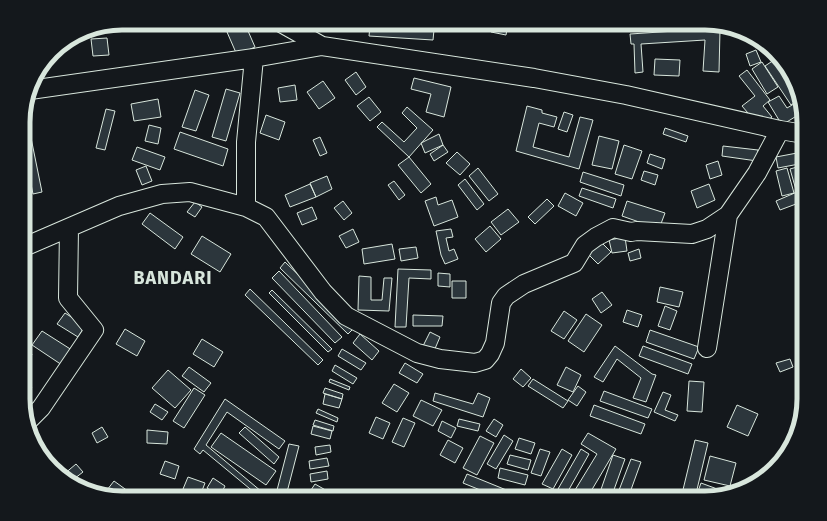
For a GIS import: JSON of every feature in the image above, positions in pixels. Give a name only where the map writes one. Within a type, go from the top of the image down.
[{"type":"street","points":[[293,30],[322,46]]},
{"type":"street","points":[[37,89],[254,58],[322,46],[534,78],[626,95],[797,133]]},
{"type":"street","points":[[246,207],[246,142],[254,58]]},
{"type":"street","points":[[30,244],[119,206],[162,194],[190,192],[246,207],[266,217],[323,292],[346,316],[417,353],[440,359],[475,363],[485,360],[490,354],[495,343],[501,303],[506,296],[524,284],[574,263],[585,245],[596,237],[613,228],[631,232],[692,234],[707,228],[728,215],[757,173],[780,130]]},
{"type":"street","points":[[707,348],[728,215]]},
{"type":"street","points":[[32,418],[41,408],[94,330],[68,298],[69,228]]},
{"type":"building","points":[[232,30],[248,30],[255,47],[237,55],[227,32]]},
{"type":"building","points":[[370,30],[434,30],[433,40],[369,36]]},
{"type":"building","points":[[491,30],[507,30],[506,35],[491,32]]},
{"type":"building","points":[[690,30],[720,31],[719,72],[703,71],[705,40],[641,44],[643,72],[635,73],[634,44],[631,44],[630,34]]},
{"type":"building","points":[[107,38],[109,55],[93,56],[91,39]]},
{"type":"building","points":[[756,50],[761,62],[750,66],[746,54]]},
{"type":"building","points":[[655,59],[680,60],[679,76],[654,75]]},
{"type":"building","points":[[773,61],[785,76],[794,98],[795,102],[791,105],[765,66]]},
{"type":"building","points":[[762,62],[778,87],[767,94],[752,69]]},
{"type":"building","points":[[747,70],[770,100],[763,106],[772,117],[759,126],[742,106],[755,96],[739,76]]},
{"type":"building","points":[[356,72],[366,87],[356,95],[345,80]]},
{"type":"building","points":[[414,78],[451,87],[444,117],[426,112],[431,94],[411,89]]},
{"type":"building","points":[[323,81],[335,98],[319,109],[307,92]]},
{"type":"building","points":[[295,85],[297,100],[280,102],[278,88]]},
{"type":"building","points":[[226,89],[240,93],[226,141],[212,137]]},
{"type":"building","points":[[195,90],[209,95],[196,131],[182,127]]},
{"type":"building","points":[[779,96],[787,108],[795,103],[797,116],[782,125],[768,102]]},
{"type":"building","points":[[369,97],[381,112],[370,121],[357,106]]},
{"type":"building","points":[[158,99],[161,117],[134,121],[131,104]]},
{"type":"building","points":[[527,106],[542,110],[542,113],[557,117],[554,127],[539,123],[533,147],[569,157],[580,117],[593,120],[579,169],[516,151]]},
{"type":"building","points":[[407,107],[433,130],[409,157],[377,127],[382,122],[404,142],[417,128],[402,113]]},
{"type":"building","points":[[106,109],[115,111],[105,150],[96,148]]},
{"type":"building","points":[[564,112],[573,115],[567,132],[558,129]]},
{"type":"building","points":[[266,115],[285,122],[279,140],[260,133]]},
{"type":"building","points":[[149,125],[161,128],[158,144],[145,141]]},
{"type":"building","points":[[665,128],[688,136],[686,142],[663,134]]},
{"type":"building","points":[[180,132],[228,149],[223,166],[174,149]]},
{"type":"building","points":[[30,133],[42,192],[33,194],[30,179]]},
{"type":"building","points":[[439,134],[443,145],[425,153],[421,143]]},
{"type":"building","points":[[599,136],[619,141],[612,169],[592,165]]},
{"type":"building","points":[[320,137],[327,153],[320,156],[313,140]]},
{"type":"building","points":[[443,145],[448,152],[434,161],[430,154]]},
{"type":"building","points":[[624,145],[642,151],[632,179],[615,174]]},
{"type":"building","points":[[723,146],[758,150],[757,161],[722,156]]},
{"type":"building","points":[[137,147],[165,157],[160,170],[132,160]]},
{"type":"building","points":[[457,152],[470,164],[460,175],[446,163]]},
{"type":"building","points":[[797,153],[797,164],[778,168],[776,157]]},
{"type":"building","points":[[650,154],[665,159],[662,169],[647,163]]},
{"type":"building","points":[[409,157],[431,184],[421,193],[398,165]]},
{"type":"building","points":[[718,161],[722,175],[710,179],[706,165]]},
{"type":"building","points":[[146,166],[152,181],[142,185],[136,170]]},
{"type":"building","points":[[797,167],[797,190],[796,190],[790,169]]},
{"type":"building","points":[[478,168],[498,194],[489,201],[469,176]]},
{"type":"building","points":[[787,168],[794,193],[782,196],[776,171]]},
{"type":"building","points":[[644,171],[658,175],[655,185],[641,180]]},
{"type":"building","points":[[583,172],[624,185],[621,196],[580,182]]},
{"type":"building","points":[[327,176],[332,189],[316,197],[310,183]]},
{"type":"building","points":[[465,179],[484,204],[477,210],[458,185]]},
{"type":"building","points":[[394,181],[405,195],[399,200],[388,185]]},
{"type":"building","points":[[310,184],[316,197],[290,207],[285,195]]},
{"type":"building","points":[[709,184],[715,200],[697,208],[691,191]]},
{"type":"building","points":[[582,188],[616,199],[613,208],[579,196]]},
{"type":"building","points":[[797,192],[797,204],[780,210],[776,201]]},
{"type":"building","points":[[565,193],[583,203],[576,216],[558,206]]},
{"type":"building","points":[[436,197],[438,205],[452,200],[458,217],[434,226],[425,201]]},
{"type":"building","points":[[547,199],[554,206],[535,224],[528,217]]},
{"type":"building","points":[[343,201],[352,213],[344,220],[334,208]]},
{"type":"building","points":[[627,201],[665,213],[659,229],[622,216]]},
{"type":"building","points":[[195,202],[202,207],[195,217],[187,212]]},
{"type":"building","points":[[312,207],[317,219],[302,225],[297,213]]},
{"type":"building","points":[[508,209],[519,222],[501,235],[491,222]]},
{"type":"building","points":[[150,213],[183,237],[175,249],[142,224]]},
{"type":"building","points":[[490,226],[501,239],[486,252],[475,239]]},
{"type":"building","points":[[353,229],[359,242],[346,248],[339,236]]},
{"type":"building","points":[[451,229],[453,237],[446,238],[449,251],[454,249],[458,259],[445,264],[441,255],[436,231]]},
{"type":"building","points":[[202,236],[231,254],[220,272],[191,254]]},
{"type":"building","points":[[625,237],[627,251],[612,253],[609,240]]},
{"type":"building","points":[[600,241],[611,252],[598,264],[588,254]]},
{"type":"building","points":[[392,244],[395,259],[364,264],[362,249]]},
{"type":"building","points":[[416,247],[418,258],[401,261],[399,249]]},
{"type":"building","points":[[639,249],[641,258],[630,261],[628,253]]},
{"type":"building","points":[[285,262],[354,328],[348,334],[280,268]]},
{"type":"building","points":[[398,269],[431,270],[431,279],[409,278],[406,327],[395,327]]},
{"type":"building","points":[[279,271],[342,337],[335,343],[272,278]]},
{"type":"building","points":[[438,273],[450,274],[450,287],[438,286]]},
{"type":"building","points":[[359,276],[371,277],[371,300],[382,300],[384,278],[392,278],[389,311],[358,310]]},
{"type":"building","points":[[452,281],[466,281],[466,298],[452,298]]},
{"type":"building","points":[[660,287],[683,292],[679,307],[657,302]]},
{"type":"building","points":[[250,289],[323,360],[318,365],[245,295]]},
{"type":"building","points":[[272,290],[332,349],[328,352],[269,293]]},
{"type":"building","points":[[602,292],[612,305],[601,313],[592,299]]},
{"type":"building","points":[[665,306],[677,311],[670,330],[658,326]]},
{"type":"building","points":[[627,310],[642,315],[638,327],[623,322]]},
{"type":"building","points":[[564,311],[577,320],[564,339],[551,331]]},
{"type":"building","points":[[65,313],[85,326],[78,337],[57,324]]},
{"type":"building","points":[[586,314],[602,325],[584,352],[568,341]]},
{"type":"building","points":[[413,315],[443,316],[442,326],[413,326]]},
{"type":"building","points":[[125,329],[145,341],[137,356],[116,344]]},
{"type":"building","points":[[650,330],[699,347],[694,359],[646,342]]},
{"type":"building","points":[[42,331],[75,352],[65,367],[32,345]]},
{"type":"building","points":[[430,332],[440,337],[434,351],[423,346]]},
{"type":"building","points":[[360,334],[379,351],[372,360],[353,343]]},
{"type":"building","points":[[202,339],[223,352],[214,367],[193,354]]},
{"type":"building","points":[[615,346],[652,374],[656,375],[646,402],[633,398],[641,378],[617,359],[603,382],[594,377]]},
{"type":"building","points":[[643,346],[692,364],[688,374],[639,356]]},
{"type":"building","points":[[342,349],[366,363],[361,370],[338,356]]},
{"type":"building","points":[[790,359],[793,367],[780,372],[776,363]]},
{"type":"building","points":[[405,363],[423,374],[417,383],[399,373]]},
{"type":"building","points":[[335,365],[357,378],[353,384],[332,371]]},
{"type":"building","points":[[189,367],[211,383],[204,392],[182,376]]},
{"type":"building","points":[[566,367],[581,375],[573,392],[557,385]]},
{"type":"building","points":[[521,369],[531,378],[523,387],[513,379]]},
{"type":"building","points":[[168,370],[191,390],[175,408],[152,388]]},
{"type":"building","points":[[330,379],[350,387],[349,390],[329,382]]},
{"type":"building","points":[[533,379],[568,401],[563,408],[528,386]]},
{"type":"building","points":[[689,381],[704,382],[702,412],[687,411]]},
{"type":"building","points":[[394,384],[409,393],[397,412],[382,403]]},
{"type":"building","points":[[578,386],[586,392],[577,406],[568,400]]},
{"type":"building","points":[[194,388],[205,395],[184,428],[173,421]]},
{"type":"building","points":[[325,388],[343,394],[342,399],[323,393]]},
{"type":"building","points":[[604,391],[652,409],[648,418],[600,401]]},
{"type":"building","points":[[663,392],[671,395],[665,410],[678,415],[675,421],[654,412]]},
{"type":"building","points":[[435,393],[473,404],[478,393],[490,398],[483,417],[433,401]]},
{"type":"building","points":[[325,394],[342,399],[339,408],[323,404]]},
{"type":"building","points":[[225,399],[285,441],[279,449],[227,412],[206,445],[261,491],[253,491],[203,450],[200,454],[194,449]]},
{"type":"building","points":[[421,400],[442,410],[433,426],[413,416]]},
{"type":"building","points":[[155,404],[168,412],[162,420],[150,412]]},
{"type":"building","points":[[594,405],[645,424],[641,434],[590,416]]},
{"type":"building","points":[[737,405],[758,414],[748,436],[727,427]]},
{"type":"building","points":[[318,409],[338,418],[337,422],[316,413]]},
{"type":"building","points":[[376,417],[390,423],[383,439],[369,433]]},
{"type":"building","points":[[403,418],[415,423],[404,447],[392,442]]},
{"type":"building","points":[[459,419],[480,424],[478,431],[457,426]]},
{"type":"building","points":[[494,419],[503,425],[496,437],[486,431]]},
{"type":"building","points":[[315,420],[334,426],[333,431],[313,425]]},
{"type":"building","points":[[442,421],[456,428],[451,438],[438,431]]},
{"type":"building","points":[[313,426],[332,431],[330,439],[311,434]]},
{"type":"building","points":[[102,427],[108,437],[97,443],[92,433]]},
{"type":"building","points":[[245,427],[279,457],[274,464],[239,433]]},
{"type":"building","points":[[147,430],[168,432],[167,444],[147,443]]},
{"type":"building","points":[[221,433],[276,471],[266,485],[211,447]]},
{"type":"building","points":[[588,433],[616,449],[591,491],[574,491],[597,454],[581,444]]},
{"type":"building","points":[[504,435],[513,441],[496,469],[487,464]]},
{"type":"building","points":[[480,436],[494,443],[477,475],[463,468]]},
{"type":"building","points":[[519,438],[535,443],[531,454],[515,449]]},
{"type":"building","points":[[448,440],[463,448],[455,463],[440,455]]},
{"type":"building","points":[[695,440],[708,443],[697,491],[683,491]]},
{"type":"building","points":[[289,444],[299,446],[287,491],[277,491]]},
{"type":"building","points":[[330,445],[331,452],[316,455],[315,447]]},
{"type":"building","points":[[540,449],[550,452],[541,476],[531,473]]},
{"type":"building","points":[[562,449],[572,455],[553,489],[542,484]]},
{"type":"building","points":[[581,449],[589,454],[568,491],[558,489]]},
{"type":"building","points":[[510,455],[531,460],[528,470],[507,464]]},
{"type":"building","points":[[613,455],[625,459],[614,491],[600,491]]},
{"type":"building","points":[[710,456],[736,463],[730,486],[704,480]]},
{"type":"building","points":[[327,458],[329,466],[310,469],[309,461]]},
{"type":"building","points":[[631,459],[641,462],[631,491],[619,491]]},
{"type":"building","points":[[165,461],[179,466],[175,479],[160,474]]},
{"type":"building","points":[[76,464],[83,472],[76,478],[66,472]]},
{"type":"building","points":[[500,468],[528,475],[525,485],[498,478]]},
{"type":"building","points":[[327,471],[328,479],[311,482],[310,474]]},
{"type":"building","points":[[467,474],[509,491],[483,491],[463,483]]},
{"type":"building","points":[[188,477],[205,483],[202,491],[188,491],[183,489]]},
{"type":"building","points":[[213,478],[225,486],[222,491],[212,491],[207,488]]},
{"type":"building","points":[[114,481],[128,491],[122,491],[107,490]]},
{"type":"building","points":[[701,483],[719,490],[711,491],[698,491]]},
{"type":"building","points":[[315,484],[327,491],[313,491],[311,490]]},
{"type":"district","name":"BANDARI","points":[[173,278]]}]
